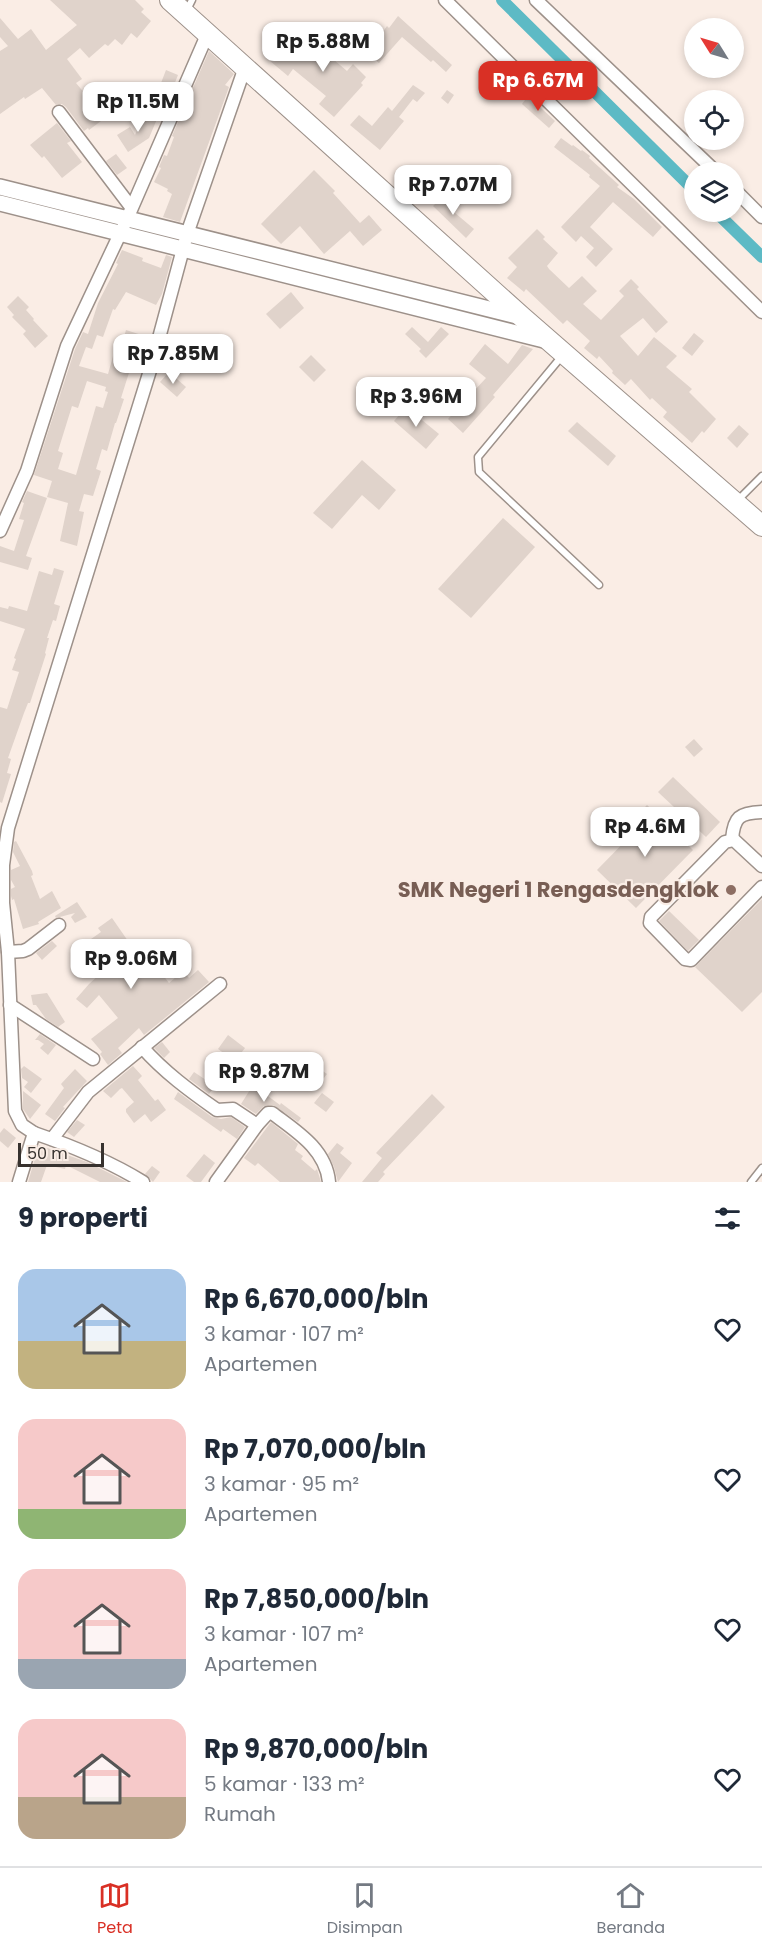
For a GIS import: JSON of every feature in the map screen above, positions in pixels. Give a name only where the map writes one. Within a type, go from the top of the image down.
[{"type":"main road","points":[[170,0],[189,7],[207,35],[522,318],[762,526]]},
{"type":"street","points":[[445,0],[762,312]]},
{"type":"street","points":[[536,0],[706,162]]},
{"type":"street","points":[[0,531],[27,471],[67,346],[120,234],[207,35]]},
{"type":"street","points":[[143,1182],[111,1164],[34,1133],[22,1125],[15,1111],[8,952],[1,903],[3,866],[8,828],[152,364],[187,234],[245,67]]},
{"type":"street","points":[[59,112],[129,213]]},
{"type":"street","points":[[0,187],[129,213],[187,234],[522,318]]},
{"type":"street","points":[[744,199],[762,217]]},
{"type":"street","points":[[0,202],[558,347]]},
{"type":"street","points":[[732,839],[735,820],[738,817],[762,812]]},
{"type":"street","points":[[732,839],[762,866]]},
{"type":"street","points":[[732,839],[722,844],[651,917],[650,923],[685,959],[691,960],[762,887]]},
{"type":"street","points":[[8,952],[28,949],[59,924]]},
{"type":"street","points":[[52,1139],[88,1092],[220,984]]},
{"type":"street","points":[[10,1005],[93,1059]]},
{"type":"street","points":[[142,1047],[173,1078],[217,1110],[233,1108],[257,1125]]},
{"type":"street","points":[[216,1182],[257,1125],[271,1112],[308,1141],[318,1152],[324,1162],[329,1182]]},
{"type":"street","points":[[19,1182],[34,1133]]},
{"type":"lane","points":[[558,347],[478,457],[479,472],[599,585]]},
{"type":"lane","points":[[735,503],[762,476]]},
{"type":"lane","points":[[751,1182],[762,1168]]},
{"type":"building","points":[[50,0],[135,0],[144,9],[141,12],[151,21],[137,38],[131,33],[122,45],[115,39],[108,46],[105,44],[89,58],[80,48],[67,59],[82,79],[76,83],[105,118],[89,130],[88,128],[84,131],[66,107],[62,104],[56,105],[42,88],[25,99],[24,97],[0,114],[0,51],[8,46],[0,37],[0,18],[18,39],[31,29],[46,50],[77,25]]},
{"type":"building","points":[[398,16],[452,65],[446,72],[402,37],[379,63],[363,50],[374,38],[377,40]]},
{"type":"building","points":[[316,29],[327,39],[320,48],[347,71],[353,64],[366,77],[361,83],[363,85],[334,117],[319,104],[326,96],[293,69],[288,76],[270,61],[278,52],[288,60]]},
{"type":"building","points":[[209,51],[234,74],[225,85],[229,87],[180,222],[163,217],[172,194],[167,191],[168,189],[154,182],[164,155],[167,156],[174,137],[172,136]]},
{"type":"building","points":[[166,70],[178,75],[174,85],[171,84],[165,99],[156,96]]},
{"type":"building","points":[[413,85],[425,93],[417,102],[413,99],[399,117],[404,121],[380,150],[350,125],[359,115],[372,126],[388,107],[392,111]]},
{"type":"building","points":[[447,90],[454,95],[448,104],[441,98]]},
{"type":"building","points":[[528,96],[555,121],[549,128],[522,104]]},
{"type":"building","points":[[144,114],[157,119],[149,138],[128,152],[117,135],[130,127],[135,135]]},
{"type":"building","points":[[57,123],[71,141],[67,143],[82,162],[62,178],[44,156],[42,158],[30,145]]},
{"type":"building","points":[[561,138],[590,156],[589,158],[619,185],[617,187],[634,199],[662,227],[653,237],[613,202],[590,227],[613,249],[596,267],[586,257],[594,248],[581,236],[576,242],[561,227],[600,186],[589,177],[590,175],[554,147]]},
{"type":"building","points":[[116,154],[127,168],[117,175],[106,161]]},
{"type":"building","points":[[314,170],[335,191],[333,193],[360,223],[369,215],[382,230],[363,246],[350,231],[324,254],[300,226],[281,244],[261,224]]},
{"type":"building","points":[[446,193],[454,202],[448,207],[474,229],[466,238],[433,206]]},
{"type":"building","points":[[537,229],[545,237],[543,239],[558,253],[547,266],[549,269],[569,288],[582,276],[597,291],[583,304],[601,320],[624,296],[619,291],[631,279],[639,287],[637,289],[668,322],[656,333],[643,318],[620,336],[638,356],[654,337],[677,356],[666,367],[692,389],[689,392],[716,419],[692,443],[663,417],[667,412],[652,398],[650,400],[631,379],[625,385],[599,356],[597,359],[584,348],[590,341],[567,320],[563,324],[526,289],[524,292],[507,278],[517,267],[508,258]]},
{"type":"building","points":[[122,250],[161,268],[166,255],[172,257],[162,294],[156,305],[126,292],[115,310],[113,309],[103,337],[97,335],[92,349],[86,347],[79,366],[108,374],[117,342],[122,344],[126,330],[151,338],[147,351],[143,350],[139,362],[133,360],[121,398],[124,399],[107,451],[102,449],[96,469],[101,471],[93,496],[84,494],[79,511],[84,512],[77,546],[60,541],[68,503],[47,497],[52,481],[34,475],[75,349],[83,332],[88,334],[98,303],[118,264],[116,263]],"holes":[[[87,381],[106,387],[105,391],[108,392],[103,408],[96,406],[76,475],[58,469],[63,453],[58,451],[72,406],[78,408]]]},
{"type":"building","points":[[291,292],[304,308],[280,329],[266,314]]},
{"type":"building","points":[[18,296],[29,307],[26,310],[33,320],[48,336],[35,348],[23,334],[26,331],[12,317],[14,315],[7,307]]},
{"type":"building","points":[[412,327],[428,342],[441,327],[449,334],[426,358],[419,351],[421,349],[405,334]]},
{"type":"building","points":[[694,333],[704,341],[692,356],[682,348]]},
{"type":"building","points":[[485,344],[508,364],[522,345],[533,349],[463,433],[448,419],[486,378],[469,364]]},
{"type":"building","points":[[311,355],[326,370],[314,382],[299,367]]},
{"type":"building","points":[[169,372],[186,387],[177,397],[160,382]]},
{"type":"building","points":[[406,407],[439,434],[426,449],[394,421]]},
{"type":"building","points":[[577,422],[616,456],[608,466],[568,431]]},
{"type":"building","points":[[739,425],[749,434],[737,448],[727,438]]},
{"type":"building","points":[[362,460],[396,490],[379,510],[362,495],[332,529],[313,513]]},
{"type":"building","points":[[27,491],[47,498],[26,556],[32,558],[28,570],[0,562],[0,546],[14,551],[24,520],[19,519]]},
{"type":"building","points":[[503,518],[535,547],[471,618],[438,589]]},
{"type":"building","points":[[54,568],[64,571],[54,604],[60,606],[56,621],[53,620],[47,638],[49,638],[46,654],[30,703],[24,713],[8,758],[11,759],[7,773],[11,774],[2,803],[0,802],[0,707],[7,709],[19,672],[12,670],[25,629],[0,621],[0,607],[8,609],[9,606],[27,611],[39,571],[52,575]]},
{"type":"building","points":[[694,739],[703,749],[694,757],[685,747]]},
{"type":"building","points":[[673,777],[720,822],[706,837],[658,792]]},
{"type":"building","points":[[647,805],[693,850],[636,908],[597,870],[640,826],[633,819]]},
{"type":"building","points":[[16,841],[32,871],[31,876],[40,899],[52,891],[61,908],[38,922],[39,924],[23,929],[11,896],[11,889],[15,887],[11,880],[11,870],[20,866],[13,852]]},
{"type":"building","points":[[762,899],[762,992],[742,1012],[695,967]]},
{"type":"building","points":[[77,902],[87,917],[75,923],[71,917],[75,913],[56,918],[55,916]]},
{"type":"building","points":[[669,911],[699,940],[688,951],[659,921]]},
{"type":"building","points":[[112,918],[128,941],[124,943],[143,964],[150,958],[169,983],[183,971],[189,978],[198,970],[209,982],[144,1035],[139,1028],[118,1048],[122,1053],[108,1065],[100,1054],[102,1052],[91,1039],[118,1018],[99,995],[87,1008],[76,999],[102,972],[84,944],[101,932],[98,928]]},
{"type":"building","points":[[52,941],[57,946],[42,960],[36,953]]},
{"type":"building","points":[[47,993],[65,1022],[58,1027],[46,1019],[36,1005],[33,1005],[31,995]]},
{"type":"building","points":[[40,1034],[56,1045],[48,1055],[40,1048],[44,1044],[35,1040]]},
{"type":"building","points":[[228,1035],[245,1048],[235,1061],[218,1049]]},
{"type":"building","points":[[162,1042],[170,1052],[164,1058],[154,1048]]},
{"type":"building","points":[[301,1061],[313,1070],[301,1086],[289,1077]]},
{"type":"building","points":[[24,1066],[42,1079],[31,1093],[24,1087],[28,1082],[22,1078],[21,1069]]},
{"type":"building","points":[[133,1066],[142,1076],[138,1080],[155,1101],[158,1099],[166,1110],[151,1122],[145,1114],[134,1123],[126,1109],[134,1102],[122,1088],[111,1098],[103,1091]]},
{"type":"building","points":[[317,1067],[327,1074],[319,1084],[310,1077]]},
{"type":"building","points":[[75,1069],[87,1081],[63,1107],[65,1108],[55,1121],[45,1114],[64,1088],[61,1084]]},
{"type":"building","points":[[194,1072],[215,1086],[209,1094],[189,1079]]},
{"type":"building","points":[[253,1085],[301,1118],[298,1122],[273,1105],[264,1106],[256,1114],[241,1104]]},
{"type":"building","points":[[23,1091],[41,1105],[30,1119],[23,1109]]},
{"type":"building","points":[[178,1092],[212,1117],[221,1119],[231,1117],[245,1127],[237,1139],[223,1129],[221,1132],[174,1099]]},
{"type":"building","points":[[322,1093],[334,1102],[326,1112],[314,1103]]},
{"type":"building","points":[[432,1094],[445,1107],[383,1172],[385,1174],[378,1182],[362,1182],[382,1158],[376,1153]]},
{"type":"building","points":[[77,1120],[85,1125],[74,1137],[67,1132]]},
{"type":"building","points":[[271,1122],[298,1144],[295,1150],[303,1156],[301,1159],[315,1171],[317,1169],[321,1182],[280,1182],[258,1163],[255,1166],[244,1158]]},
{"type":"building","points":[[4,1128],[16,1138],[8,1148],[0,1141],[0,1133]]},
{"type":"building","points":[[337,1143],[344,1148],[340,1153],[352,1163],[338,1182],[328,1154]]},
{"type":"building","points":[[39,1145],[87,1162],[127,1182],[100,1182],[66,1165],[65,1169],[47,1165],[41,1182],[28,1182]]},
{"type":"building","points":[[204,1154],[215,1163],[201,1182],[194,1182],[186,1176]]},
{"type":"building","points":[[152,1166],[160,1172],[153,1182],[145,1174]]},
{"type":"waterway","points":[[502,0],[684,180]]},
{"type":"waterway","points":[[726,222],[762,257]]},
{"type":"place","name":"SMK Negeri 1 Rengasdengklok","points":[[731,890]]}]
